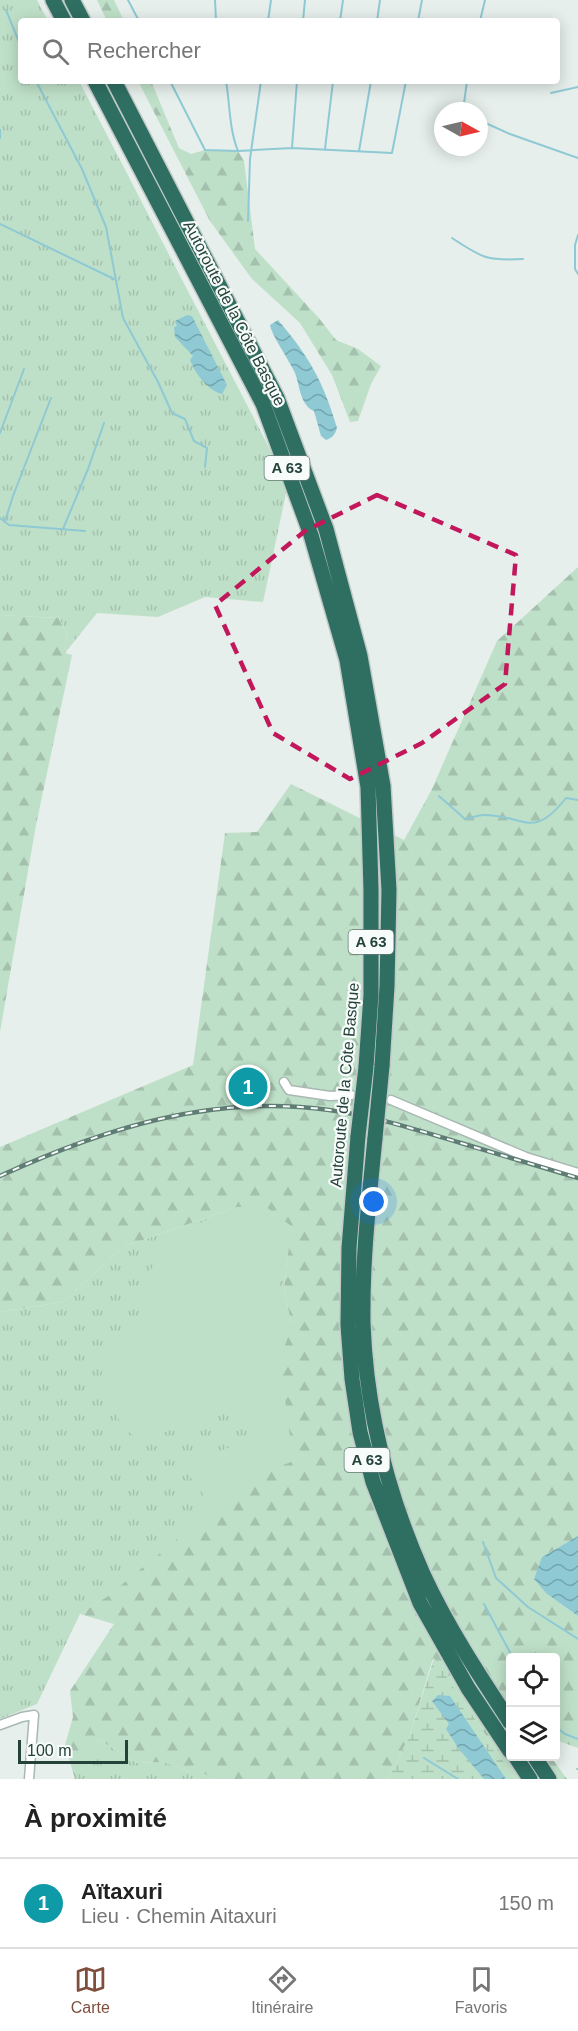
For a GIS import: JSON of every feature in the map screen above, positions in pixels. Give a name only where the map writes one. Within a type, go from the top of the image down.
[{"type":"highway","points":[[53,0],[62,18]]},
{"type":"highway","points":[[72,0],[81,18]]},
{"type":"highway","name":"Autoroute de la Côte Basque","points":[[97,84],[263,405],[311,535],[347,660],[368,788],[371,890],[371,995],[349,1248],[348,1325],[352,1379],[360,1432],[373,1482],[420,1603],[468,1688],[506,1744]]},
{"type":"highway","name":"Autoroute de la Côte Basque","points":[[116,84],[277,398],[326,529],[360,656],[383,786],[389,890],[387,986],[365,1232],[363,1324],[368,1378],[387,1478],[422,1572],[463,1648],[506,1716]]},
{"type":"highway","points":[[518,1761],[530,1779]]},
{"type":"highway","points":[[537,1761],[549,1779]]},
{"type":"street","points":[[284,1082],[289,1090],[330,1096],[351,1095]]},
{"type":"street","points":[[391,1100],[526,1157],[578,1173]]},
{"type":"street","points":[[0,1725],[34,1715],[30,1779]]},
{"type":"highlighted area","points":[[377,495],[516,555],[505,684],[422,743],[350,779],[273,733],[215,605],[305,531]]},
{"type":"green space","points":[[0,0],[37,0],[46,18],[18,18],[18,84],[81,84],[288,484],[263,602],[205,597],[158,617],[97,613],[65,653],[67,634],[59,618],[0,615]]},
{"type":"green space","points":[[97,0],[114,0],[123,18],[106,18]]},
{"type":"green space","points":[[140,84],[152,84],[179,148],[191,154],[205,150],[238,151],[244,161],[255,249],[318,317],[336,340],[358,349],[381,366],[371,384],[358,421],[350,422],[332,375],[300,323],[252,279],[210,221]]},
{"type":"green space","points":[[578,567],[578,1536],[542,1557],[547,1594],[578,1616],[578,1748],[560,1741],[560,1653],[506,1653],[506,1761],[554,1761],[567,1779],[515,1779],[433,1658],[410,1735],[388,1779],[211,1779],[206,1774],[196,1774],[164,1762],[137,1763],[98,1739],[75,1779],[65,1745],[73,1717],[70,1691],[114,1624],[80,1614],[108,1596],[252,1477],[293,1461],[283,1385],[274,1372],[292,1327],[284,1288],[291,1226],[237,1207],[123,1247],[63,1302],[0,1312],[0,1147],[193,1065],[225,833],[257,832],[291,784],[404,840],[431,791],[497,641]]},
{"type":"green space","points":[[0,615],[59,618],[67,634],[65,653],[72,655],[36,825],[0,1032]]},
{"type":"green space","points":[[265,1206],[291,1226],[288,1254],[279,1289],[292,1327],[274,1372],[283,1385],[293,1461],[252,1477],[214,1509],[183,1467],[244,1441],[248,1432],[241,1412],[214,1414],[168,1431],[135,1437],[123,1427],[99,1382],[106,1360],[130,1332],[142,1311],[146,1279],[159,1254],[173,1240],[198,1224],[237,1207]]},
{"type":"green space","points":[[237,1207],[291,1226],[284,1288],[292,1327],[293,1461],[80,1614],[37,1704],[0,1719],[0,1312],[63,1302],[123,1247]]},
{"type":"green space","points":[[434,1658],[515,1779],[388,1779],[410,1735]]},
{"type":"green space","points":[[98,1739],[137,1763],[164,1762],[196,1774],[206,1774],[211,1779],[74,1779]]},
{"type":"water","points":[[187,315],[192,316],[227,385],[222,394],[203,381],[190,360],[193,356],[175,337],[174,327],[177,326],[175,321]]},
{"type":"water","points":[[278,320],[307,358],[327,397],[337,428],[332,437],[326,440],[321,436],[314,411],[303,400],[295,373],[271,329],[270,325]]},
{"type":"water","points":[[578,1536],[578,1616],[547,1594],[534,1579],[542,1557]]},
{"type":"water","points":[[438,1695],[450,1696],[506,1779],[484,1779],[459,1749],[446,1729],[449,1724],[432,1701]]},
{"type":"waterway","points":[[128,0],[137,18]]},
{"type":"waterway","points":[[215,0],[216,18]]},
{"type":"waterway","points":[[268,18],[271,0]]},
{"type":"waterway","points":[[303,18],[305,0]]},
{"type":"waterway","points":[[340,18],[343,0]]},
{"type":"waterway","points":[[377,18],[380,0]]},
{"type":"waterway","points":[[419,18],[422,0]]},
{"type":"waterway","points":[[481,18],[485,0]]},
{"type":"waterway","points":[[6,10],[18,40]]},
{"type":"waterway","points":[[38,84],[82,169],[106,227],[123,318],[172,413],[185,419],[194,441],[207,448],[205,467]]},
{"type":"waterway","points":[[172,84],[205,150],[292,148],[392,153],[405,84]]},
{"type":"waterway","points":[[226,84],[231,125],[238,151]]},
{"type":"waterway","points":[[248,221],[250,159],[261,84]]},
{"type":"waterway","points":[[292,148],[297,84]]},
{"type":"waterway","points":[[325,149],[333,84]]},
{"type":"waterway","points":[[359,151],[370,84]]},
{"type":"waterway","points":[[464,102],[467,84]]},
{"type":"waterway","points":[[551,93],[578,87]]},
{"type":"waterway","points":[[488,124],[578,158]]},
{"type":"waterway","points":[[0,130],[0,138]]},
{"type":"waterway","points":[[0,224],[114,279]]},
{"type":"waterway","points":[[578,235],[575,245],[575,269],[578,274]]},
{"type":"waterway","points":[[452,238],[485,257],[523,259]]},
{"type":"waterway","points":[[0,433],[24,369]]},
{"type":"waterway","points":[[5,521],[51,398]]},
{"type":"waterway","points":[[63,529],[104,423]]},
{"type":"waterway","points":[[0,518],[9,525],[85,531]]},
{"type":"waterway","points":[[439,796],[465,819],[484,815],[528,823],[545,819],[566,798],[578,800]]},
{"type":"waterway","points":[[483,1542],[496,1578],[528,1607],[578,1639]]},
{"type":"waterway","points":[[484,1604],[510,1653]]},
{"type":"waterway","points":[[560,1730],[578,1739]]},
{"type":"waterway","points":[[424,1758],[458,1779]]},
{"type":"railway","points":[[0,1176],[79,1143],[160,1119],[201,1111],[286,1106],[329,1110],[379,1120],[578,1178]]},
{"type":"place","name":"Aïtaxuri","points":[[248,1087]]}]
